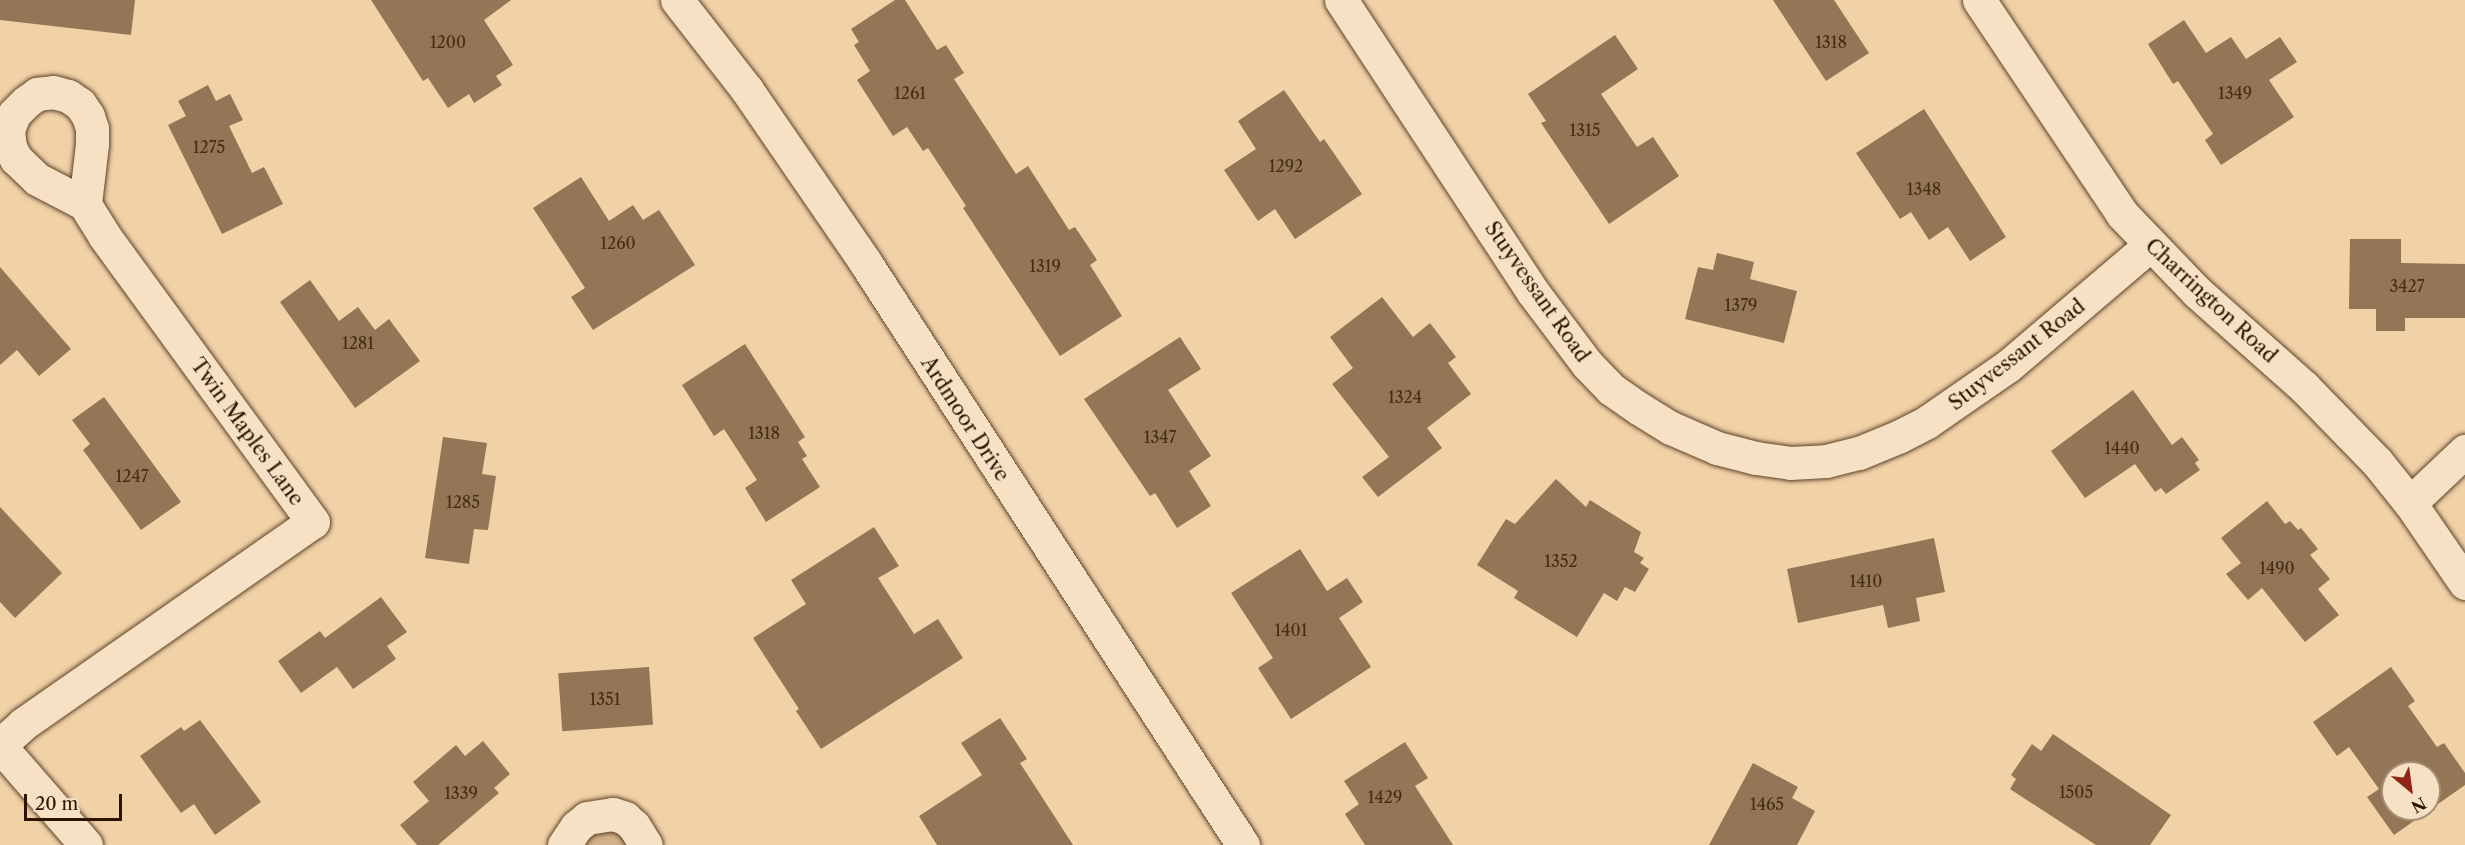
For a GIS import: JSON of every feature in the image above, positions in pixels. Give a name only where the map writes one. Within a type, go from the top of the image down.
[{"type":"street","name":"Ardmoor Drive","points":[[677,0],[747,90],[865,262],[1075,590],[1243,845]]},
{"type":"street","name":"Stuyvessant Road","points":[[1341,0],[1532,291],[1587,364],[1611,389],[1640,409],[1671,428],[1717,448],[1756,458],[1791,463],[1826,461],[1859,453],[1900,436],[1927,422],[2008,366],[2150,245]]},
{"type":"street","name":"Charrington Road","points":[[1978,0],[2100,183],[2150,245],[2212,307],[2324,407],[2377,462],[2410,503],[2465,583]]},
{"type":"street","name":"Twin Maples Lane","points":[[0,746],[23,724],[313,522],[104,235],[85,204]]},
{"type":"street","points":[[2410,503],[2465,452]]},
{"type":"street","points":[[0,746],[86,845]]},
{"type":"street","points":[[564,845],[576,827],[587,818],[613,814],[625,818],[634,826],[646,845]]},
{"type":"shaded area","points":[[609,829],[619,833],[628,845],[579,845],[587,832]]},
{"type":"building","points":[[0,0],[135,0],[131,35],[0,20]]},
{"type":"building","points":[[371,0],[511,0],[484,20],[513,65],[496,76],[502,85],[474,103],[469,94],[448,108],[428,78],[423,81]]},
{"type":"building","points":[[895,0],[905,0],[937,50],[946,45],[964,73],[954,79],[1016,174],[1028,166],[1069,230],[1075,227],[1097,260],[1090,265],[1122,316],[1060,356],[963,208],[966,206],[928,148],[923,151],[907,127],[893,136],[857,80],[870,71],[854,45],[859,42],[851,29]]},
{"type":"building","points":[[1773,0],[1834,0],[1869,53],[1826,81]]},
{"type":"building","points":[[2184,20],[2206,53],[2231,37],[2246,59],[2280,37],[2297,62],[2269,80],[2294,117],[2221,165],[2205,140],[2213,134],[2178,81],[2173,84],[2148,44]]},
{"type":"building","points":[[1615,35],[1638,69],[1601,94],[1637,147],[1653,137],[1679,176],[1609,224],[1541,123],[1546,121],[1528,94]]},
{"type":"building","points":[[208,85],[216,101],[230,94],[243,120],[229,126],[252,173],[264,167],[283,204],[222,234],[168,125],[186,116],[178,101]]},
{"type":"building","points":[[1284,90],[1320,142],[1324,139],[1362,194],[1295,239],[1275,209],[1258,221],[1224,170],[1256,149],[1238,121]]},
{"type":"building","points":[[1924,109],[2006,237],[1970,261],[1948,227],[1929,240],[1911,212],[1900,219],[1856,153]]},
{"type":"building","points":[[581,177],[609,221],[633,205],[643,220],[659,210],[695,265],[593,330],[571,297],[585,288],[533,208]]},
{"type":"building","points":[[2350,239],[2401,239],[2401,263],[2465,264],[2465,318],[2405,318],[2405,331],[2376,331],[2376,309],[2349,309]]},
{"type":"building","points":[[1717,253],[1754,262],[1750,279],[1797,291],[1784,343],[1685,319],[1698,267],[1713,270]]},
{"type":"building","points":[[0,267],[71,349],[39,376],[17,350],[0,365]]},
{"type":"building","points":[[310,280],[339,321],[358,307],[375,330],[389,319],[420,361],[355,408],[280,302]]},
{"type":"building","points":[[1382,297],[1413,337],[1430,323],[1456,357],[1448,363],[1471,394],[1427,428],[1442,448],[1378,497],[1362,477],[1389,457],[1332,384],[1353,368],[1330,337]]},
{"type":"building","points":[[1180,337],[1201,369],[1168,390],[1211,456],[1189,471],[1211,506],[1177,528],[1155,493],[1150,496],[1084,399]]},
{"type":"building","points":[[745,344],[805,437],[798,442],[807,456],[802,459],[820,487],[766,522],[745,488],[757,480],[724,429],[714,436],[682,385]]},
{"type":"building","points":[[2133,390],[2172,445],[2182,437],[2199,460],[2195,463],[2200,470],[2166,494],[2161,488],[2155,492],[2135,464],[2085,498],[2051,451]]},
{"type":"building","points":[[104,397],[181,502],[141,530],[83,450],[90,444],[72,420]]},
{"type":"building","points":[[443,437],[487,443],[482,474],[496,476],[488,530],[474,529],[469,564],[425,558]]},
{"type":"building","points":[[1556,479],[1586,507],[1590,500],[1641,532],[1634,552],[1644,558],[1640,563],[1649,569],[1635,592],[1625,587],[1617,601],[1604,593],[1577,637],[1514,598],[1518,591],[1477,565],[1506,519],[1515,524]]},
{"type":"building","points":[[2267,501],[2285,524],[2290,521],[2298,530],[2301,528],[2318,549],[2310,555],[2330,579],[2318,589],[2339,615],[2305,642],[2262,588],[2248,600],[2226,574],[2241,563],[2221,538]]},
{"type":"building","points":[[0,507],[62,573],[15,618],[0,602]]},
{"type":"building","points":[[874,527],[899,566],[878,578],[914,634],[938,619],[963,658],[821,749],[796,711],[799,709],[753,638],[806,604],[791,580]]},
{"type":"building","points":[[1934,538],[1945,592],[1916,598],[1920,621],[1888,628],[1883,605],[1798,623],[1787,569]]},
{"type":"building","points":[[1300,549],[1327,591],[1347,578],[1363,602],[1339,618],[1371,667],[1291,719],[1258,668],[1273,658],[1231,593]]},
{"type":"building","points":[[381,597],[407,632],[387,646],[396,659],[353,689],[337,667],[301,693],[278,661],[320,631],[325,638]]},
{"type":"building","points":[[649,667],[653,725],[562,731],[558,673]]},
{"type":"building","points":[[2391,667],[2415,701],[2408,706],[2437,747],[2444,743],[2465,773],[2465,785],[2441,802],[2441,761],[2381,761],[2381,817],[2367,797],[2379,789],[2349,747],[2337,756],[2313,722]]},
{"type":"building","points":[[1000,718],[1027,759],[1020,763],[1073,845],[937,845],[919,816],[982,775],[961,743]]},
{"type":"building","points":[[200,720],[261,802],[215,835],[194,804],[181,813],[140,756],[181,727],[184,731]]},
{"type":"building","points":[[2053,734],[2171,815],[2150,845],[2096,845],[2010,789],[2016,779],[2011,775],[2032,744],[2041,751]]},
{"type":"building","points":[[483,741],[510,774],[494,788],[499,793],[438,845],[417,845],[400,825],[429,801],[413,782],[456,745],[465,756]]},
{"type":"building","points":[[1405,742],[1428,778],[1415,786],[1453,845],[1365,845],[1345,814],[1359,804],[1344,781]]},
{"type":"building","points":[[1753,763],[1798,787],[1792,798],[1815,811],[1797,845],[1709,845]]},
{"type":"building","points":[[2384,821],[2414,821],[2394,835]]}]
